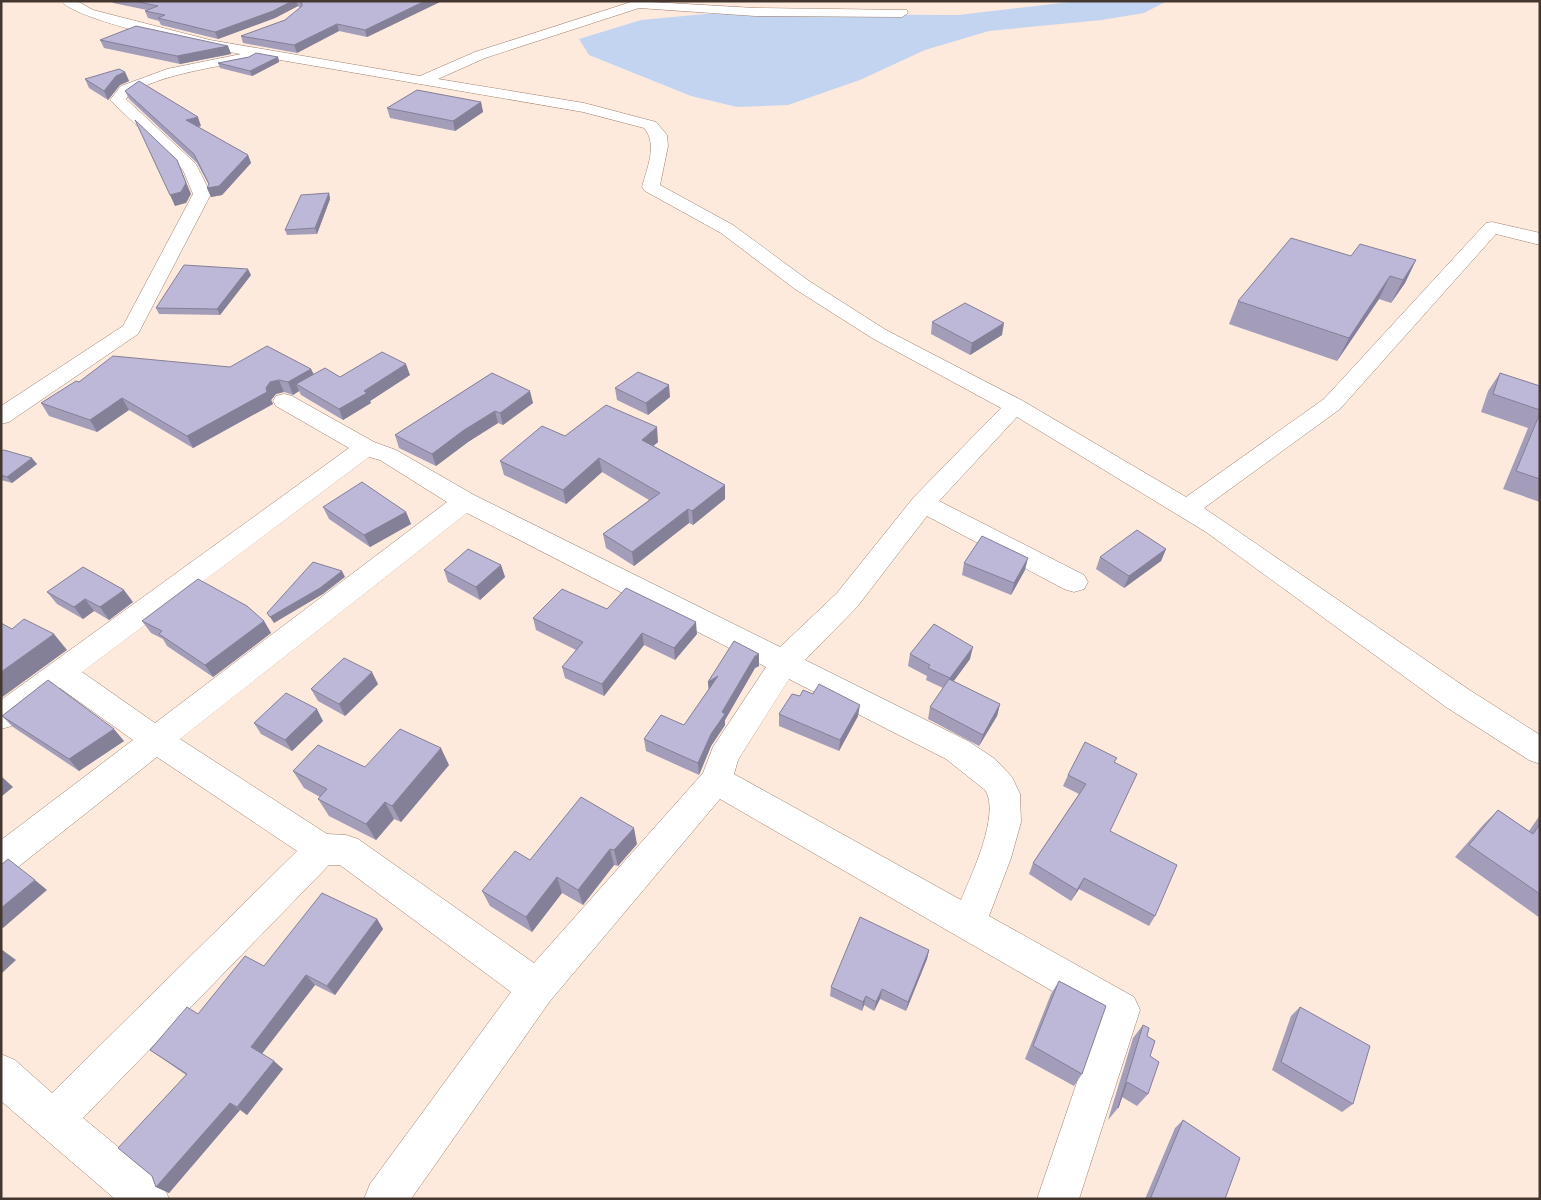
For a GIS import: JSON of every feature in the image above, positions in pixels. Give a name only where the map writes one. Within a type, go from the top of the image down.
[{"type":"street","points":[[67,1],[88,13],[220,45],[584,108],[650,125],[659,135],[660,146],[651,187],[727,229],[802,285],[879,334],[1015,406],[1187,508],[1457,698],[1540,751]]},
{"type":"street","points":[[422,80],[480,55],[639,2],[755,12],[902,13]]},
{"type":"street","points":[[220,45],[246,36]]},
{"type":"street","points":[[1,417],[131,330],[202,194],[190,168],[118,100],[126,89],[172,72],[266,53]]},
{"type":"street","points":[[1187,508],[1332,404],[1492,227],[1540,239]]},
{"type":"street","points":[[284,401],[366,447],[388,455],[465,501],[786,661],[957,750],[994,778],[1004,794],[1005,821],[969,922]]},
{"type":"street","points":[[385,1199],[538,988],[716,780],[724,756],[786,661],[847,600],[923,503],[1015,406]]},
{"type":"street","points":[[1,717],[366,447]]},
{"type":"street","points":[[1,860],[465,501]]},
{"type":"street","points":[[923,503],[1074,582]]},
{"type":"street","points":[[60,672],[156,740],[322,849],[346,850],[538,988]]},
{"type":"street","points":[[716,780],[1121,1010],[1058,1199]]},
{"type":"street","points":[[53,1120],[322,849]]},
{"type":"street","points":[[1,1074],[148,1199]]},
{"type":"water","points":[[1079,1],[1167,1],[1144,13],[1102,20],[989,31],[925,50],[860,80],[788,105],[737,107],[691,96],[589,55],[579,39],[641,20],[705,14],[958,15]]},
{"type":"building","points":[[134,1],[292,1],[273,11],[215,32],[158,18],[165,15],[145,11],[158,6]]},
{"type":"building","points":[[299,1],[425,1],[365,30],[337,24],[294,45],[241,36],[285,20],[302,6],[302,3]]},
{"type":"building","points":[[136,26],[228,46],[177,56],[100,40]]},
{"type":"building","points":[[256,53],[278,57],[250,71],[218,63],[249,57]]},
{"type":"building","points":[[119,69],[125,72],[116,76],[104,91],[85,79]]},
{"type":"building","points":[[139,81],[198,117],[186,120],[248,155],[219,186],[207,188],[209,184],[194,154],[125,91]]},
{"type":"building","points":[[417,90],[481,102],[453,121],[387,108]]},
{"type":"building","points":[[135,120],[177,160],[186,183],[181,192],[170,195]]},
{"type":"building","points":[[329,193],[315,228],[285,230],[301,195]]},
{"type":"building","points":[[1291,238],[1351,256],[1360,244],[1416,260],[1403,280],[1390,276],[1349,338],[1238,301]]},
{"type":"building","points":[[184,265],[248,269],[217,309],[156,308]]},
{"type":"building","points":[[965,303],[1004,323],[972,343],[932,322]]},
{"type":"building","points":[[267,346],[311,369],[288,382],[279,380],[270,382],[266,388],[267,392],[187,436],[122,398],[90,420],[41,403],[76,381],[79,382],[113,356],[230,367]]},
{"type":"building","points":[[382,352],[406,364],[364,391],[367,393],[339,409],[296,384],[325,368],[340,377]]},
{"type":"building","points":[[638,372],[669,385],[646,403],[615,388]]},
{"type":"building","points":[[492,373],[530,391],[500,413],[495,411],[464,430],[432,454],[395,435]]},
{"type":"building","points":[[1500,373],[1540,386],[1540,410],[1493,394]]},
{"type":"building","points":[[606,405],[657,427],[642,440],[725,485],[692,511],[688,509],[632,552],[603,534],[660,493],[599,458],[563,490],[500,461],[542,426],[565,436]]},
{"type":"building","points":[[1540,413],[1540,479],[1516,471]]},
{"type":"building","points":[[4,450],[32,458],[7,477],[1,475],[1,451]]},
{"type":"building","points":[[362,482],[406,512],[364,535],[323,507]]},
{"type":"building","points":[[1137,530],[1166,549],[1129,576],[1100,557]]},
{"type":"building","points":[[982,536],[1028,558],[1014,583],[964,563]]},
{"type":"building","points":[[468,549],[501,565],[476,587],[444,570]]},
{"type":"building","points":[[313,562],[342,571],[320,588],[270,617],[267,613]]},
{"type":"building","points":[[83,567],[124,590],[100,607],[85,599],[74,607],[47,592]]},
{"type":"building","points":[[198,579],[247,606],[264,621],[205,665],[159,634],[162,631],[142,621]]},
{"type":"building","points":[[626,588],[696,622],[674,648],[642,633],[602,684],[562,667],[583,642],[533,618],[562,589],[607,609]]},
{"type":"building","points":[[24,619],[54,634],[1,672],[1,623],[12,629]]},
{"type":"building","points":[[934,624],[973,647],[950,678],[928,668],[930,665],[910,654]]},
{"type":"building","points":[[734,641],[759,654],[755,656],[722,712],[725,714],[711,734],[698,763],[644,739],[661,715],[684,725],[718,676],[708,682]]},
{"type":"building","points":[[344,658],[372,672],[339,704],[311,689]]},
{"type":"building","points":[[949,679],[1000,704],[983,735],[930,707]]},
{"type":"building","points":[[48,680],[114,729],[69,759],[2,716]]},
{"type":"building","points":[[819,684],[860,705],[840,740],[779,714],[792,694],[800,696],[803,690],[813,694]]},
{"type":"building","points":[[286,693],[317,709],[285,740],[254,723]]},
{"type":"building","points":[[400,729],[441,748],[392,806],[385,802],[366,824],[318,799],[327,789],[293,771],[318,745],[365,767]]},
{"type":"building","points":[[1085,742],[1117,758],[1114,762],[1137,774],[1110,831],[1177,865],[1155,916],[1084,878],[1077,890],[1033,863],[1086,784],[1068,775]]},
{"type":"building","points":[[581,797],[634,828],[614,850],[610,849],[578,890],[557,877],[526,917],[482,891],[515,851],[530,860]]},
{"type":"building","points":[[1498,810],[1533,834],[1540,824],[1540,894],[1469,845]]},
{"type":"building","points":[[8,859],[35,880],[1,908],[1,865]]},
{"type":"building","points":[[322,893],[377,919],[327,986],[306,975],[251,1047],[274,1061],[237,1107],[230,1103],[156,1187],[152,1176],[118,1148],[187,1074],[150,1050],[187,1007],[198,1014],[245,956],[264,966]]},
{"type":"building","points":[[860,917],[929,950],[908,1002],[882,989],[876,1002],[866,996],[863,1002],[831,987]]},
{"type":"building","points":[[1059,981],[1106,1006],[1082,1074],[1033,1046]]},
{"type":"building","points":[[1300,1007],[1370,1046],[1353,1104],[1281,1062]]},
{"type":"building","points":[[1143,1025],[1149,1028],[1147,1036],[1155,1041],[1150,1056],[1159,1062],[1148,1094],[1127,1082],[1118,1108]]},
{"type":"building","points":[[1183,1120],[1240,1158],[1225,1199],[1154,1199],[1151,1197]]}]
